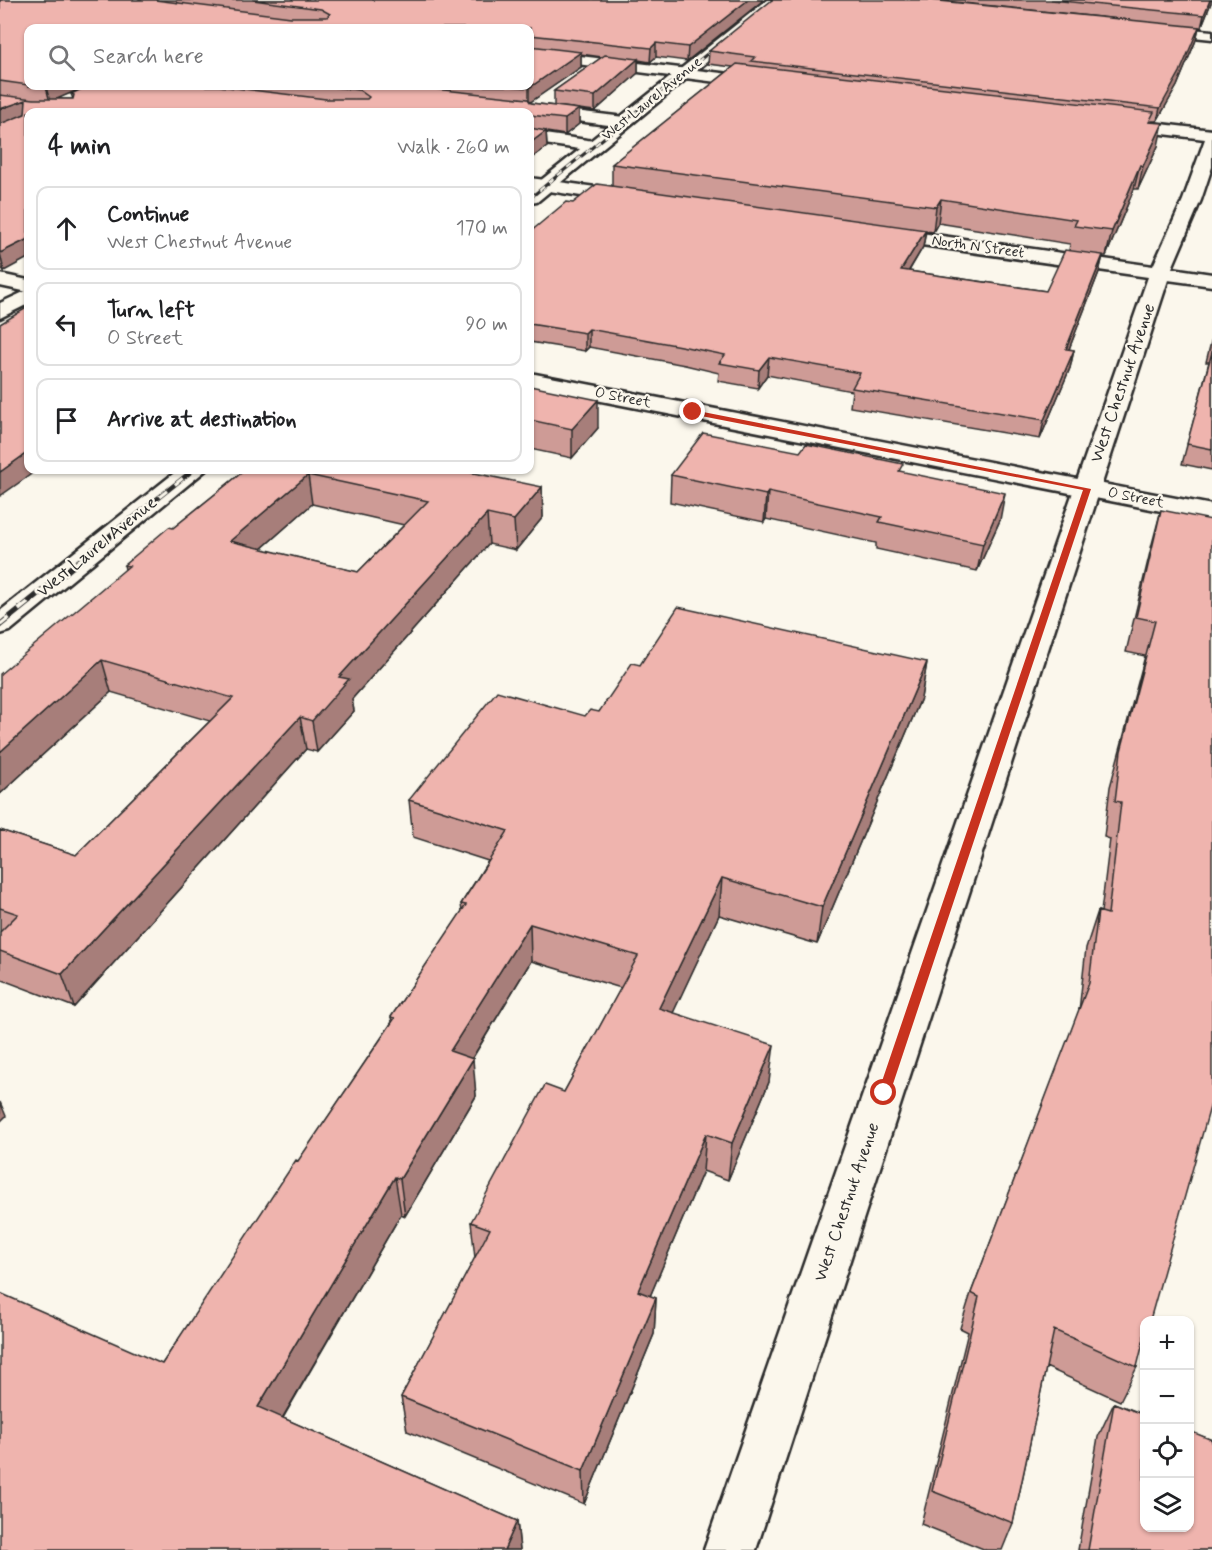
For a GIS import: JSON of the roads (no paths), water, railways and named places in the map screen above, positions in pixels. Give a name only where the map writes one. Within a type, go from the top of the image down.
[{"type":"street","name":"West Laurel Avenue","points":[[537,184],[594,146],[775,0]]},
{"type":"street","points":[[1142,28],[1212,35]]},
{"type":"street","points":[[534,55],[776,84]]},
{"type":"street","points":[[581,77],[600,63]]},
{"type":"street","points":[[531,108],[551,97]]},
{"type":"street","points":[[534,111],[624,122]]},
{"type":"street","points":[[1106,123],[1212,135]]},
{"type":"street","points":[[534,138],[594,146]]},
{"type":"street","name":"West Chestnut Avenue","points":[[730,1550],[1160,272],[1192,200],[1212,141]]},
{"type":"street","points":[[537,184],[651,201]]},
{"type":"street","name":"North N Street","points":[[864,231],[1212,280]]},
{"type":"street","points":[[0,280],[24,285]]},
{"type":"street","points":[[0,312],[24,298]]},
{"type":"street","name":"O Street","points":[[534,381],[1212,513]]},
{"type":"street","name":"West Laurel Avenue","points":[[0,625],[188,474]]},
{"type":"railway","points":[[534,195],[723,41]]},
{"type":"railway","points":[[128,522],[188,474]]},
{"type":"railway","points":[[0,625],[130,520]]}]
